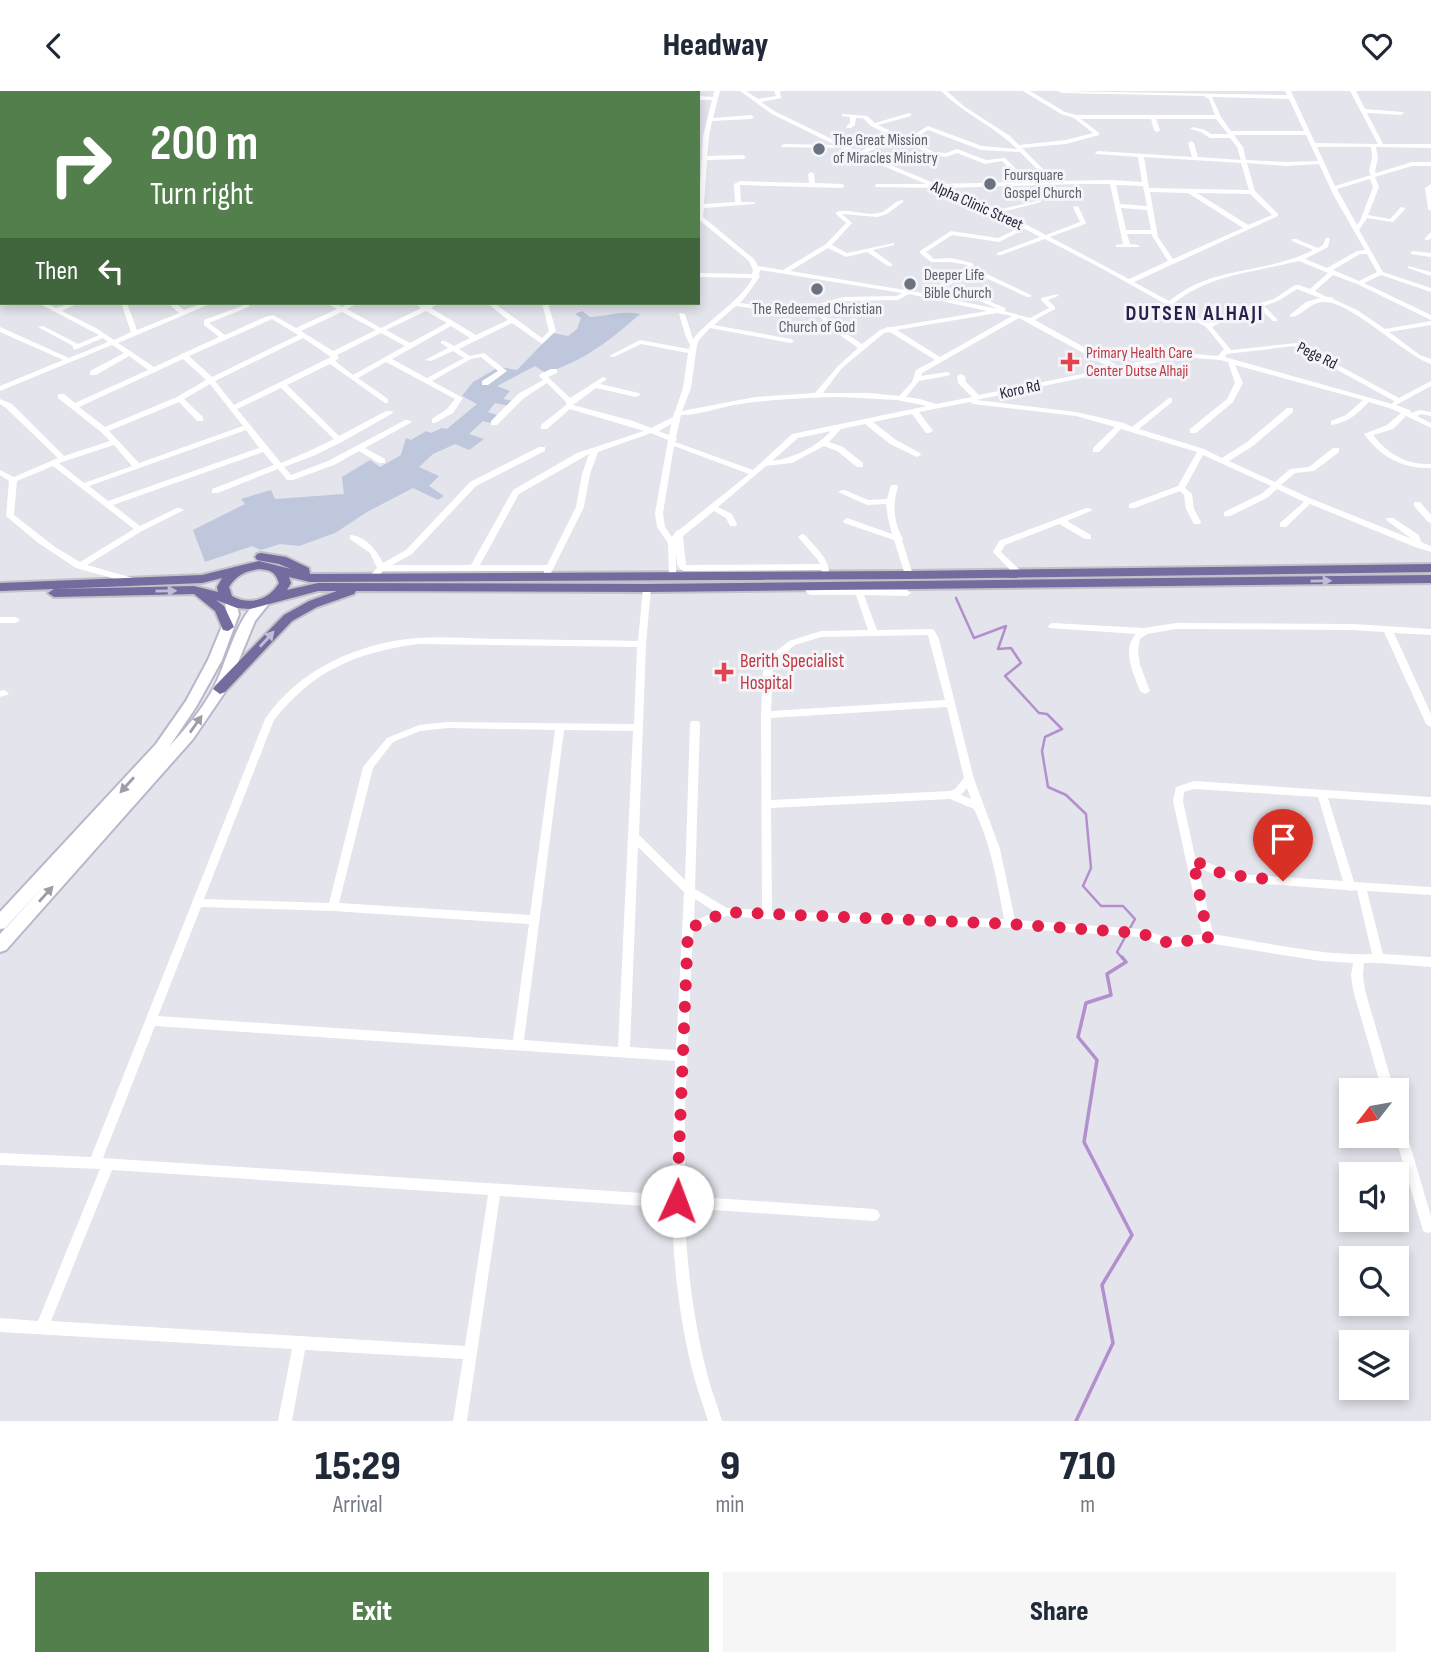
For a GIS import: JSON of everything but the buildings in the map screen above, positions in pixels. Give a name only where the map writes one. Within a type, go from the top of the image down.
[{"type":"main road","points":[[190,585],[248,558],[263,557],[282,560],[326,577]]},
{"type":"main road","points":[[0,596],[190,585],[260,565],[303,577],[377,572],[547,572],[672,576],[703,572],[826,571],[909,575],[1431,568]]},
{"type":"main road","points":[[220,689],[250,619],[285,583],[279,570]]},
{"type":"main road","points":[[0,923],[161,748],[191,704],[215,660],[228,627],[233,612],[223,587],[236,571]]},
{"type":"main road","points":[[0,587],[130,580],[190,585],[247,605],[307,588],[1431,579]]},
{"type":"main road","points":[[190,585],[217,606],[228,627]]},
{"type":"main road","points":[[0,945],[170,757],[220,689],[277,628],[293,614],[313,604],[362,588]]},
{"type":"street","points":[[700,213],[706,136],[717,91]]},
{"type":"street","name":"Alpha Clinic Street","points":[[743,91],[756,101],[843,147],[998,212],[1130,282],[1208,326],[1228,352]]},
{"type":"street","points":[[756,101],[779,97],[777,91]]},
{"type":"street","points":[[944,91],[1021,149],[1052,181]]},
{"type":"street","points":[[1026,91],[1063,113],[1076,117],[1218,117]]},
{"type":"street","points":[[1061,91],[1206,96],[1288,94],[1333,188],[1381,274]]},
{"type":"street","points":[[1353,91],[1377,145],[1372,171],[1376,187],[1357,229]]},
{"type":"street","points":[[1130,282],[1276,215],[1252,192],[1245,160],[1232,135],[1218,117],[1211,98],[1206,96]]},
{"type":"street","points":[[700,98],[715,99]]},
{"type":"street","points":[[1364,111],[1401,113]]},
{"type":"street","points":[[844,115],[870,119],[895,136],[933,153],[946,155],[957,151],[985,162],[1003,159],[1027,183]]},
{"type":"street","points":[[874,124],[909,115]]},
{"type":"street","points":[[849,127],[853,124],[853,116]]},
{"type":"street","points":[[710,120],[751,117]]},
{"type":"street","points":[[907,141],[928,128],[981,148],[1021,149],[1097,134],[1076,117]]},
{"type":"street","points":[[1117,117],[1122,128]]},
{"type":"street","points":[[1153,117],[1157,130]]},
{"type":"street","points":[[1193,129],[1210,136],[1307,133]]},
{"type":"street","points":[[700,136],[706,136]]},
{"type":"street","points":[[859,154],[895,136]]},
{"type":"street","points":[[1191,143],[1195,157]]},
{"type":"street","points":[[1314,145],[1431,146]]},
{"type":"street","points":[[784,146],[843,147]]},
{"type":"street","points":[[1098,153],[1286,164],[1322,162]]},
{"type":"street","points":[[705,158],[743,157]]},
{"type":"street","points":[[1141,157],[1154,232],[1172,263]]},
{"type":"street","points":[[1333,188],[1412,164],[1431,164]]},
{"type":"street","points":[[811,174],[812,185]]},
{"type":"street","points":[[877,186],[934,187],[1067,180],[1112,182],[1170,190],[1252,192]]},
{"type":"street","points":[[1067,180],[1071,191]]},
{"type":"street","points":[[1112,182],[1123,232],[1123,246],[1137,246]]},
{"type":"street","points":[[738,203],[738,183],[842,186]]},
{"type":"street","points":[[1431,186],[1428,188],[1431,209]]},
{"type":"street","points":[[1117,206],[1148,204],[1170,190]]},
{"type":"street","points":[[1190,191],[1248,228]]},
{"type":"street","points":[[979,205],[988,200]]},
{"type":"street","points":[[784,272],[828,245],[849,223],[838,213],[844,211],[880,215],[901,201]]},
{"type":"street","points":[[998,212],[1039,201]]},
{"type":"street","points":[[702,206],[752,203]]},
{"type":"street","points":[[999,254],[1083,223],[1076,207]]},
{"type":"street","points":[[1365,216],[1391,221],[1403,208]]},
{"type":"street","points":[[672,576],[672,543],[661,527],[659,513],[677,416],[686,391],[694,349],[709,326],[751,288],[757,272],[752,260],[700,218]]},
{"type":"street","points":[[1025,227],[999,240],[951,233],[923,251],[933,261],[951,260],[970,264],[973,270],[1029,296]]},
{"type":"street","points":[[1123,232],[1154,232]]},
{"type":"street","points":[[1169,304],[1183,290],[1299,259],[1328,245],[1328,239]]},
{"type":"street","points":[[1294,240],[1317,250]]},
{"type":"street","points":[[828,245],[846,255],[892,244]]},
{"type":"street","points":[[868,250],[890,265]]},
{"type":"street","points":[[1312,291],[1329,272],[1359,252],[1370,252]]},
{"type":"street","points":[[1413,253],[1431,255]]},
{"type":"street","points":[[1299,259],[1359,283],[1423,313],[1431,320]]},
{"type":"street","points":[[1410,267],[1431,277],[1421,286]]},
{"type":"street","points":[[924,295],[973,270]]},
{"type":"street","points":[[700,275],[784,272],[924,295],[1018,316],[1031,320],[1116,368]]},
{"type":"street","points":[[1359,283],[1381,274],[1431,290]]},
{"type":"street","points":[[1208,326],[1258,304],[1276,300],[1295,286],[1331,298],[1431,362]]},
{"type":"street","points":[[735,304],[771,309],[814,307],[844,299],[898,298],[908,292]]},
{"type":"street","points":[[1031,320],[1054,308],[1044,299],[1056,295]]},
{"type":"street","points":[[1292,316],[1308,303],[1331,298]]},
{"type":"street","points":[[982,300],[1004,309],[1004,313]]},
{"type":"street","points":[[1258,304],[1275,320]]},
{"type":"street","points":[[46,305],[103,336],[152,370]]},
{"type":"street","points":[[57,310],[71,305]]},
{"type":"street","points":[[125,305],[135,333]]},
{"type":"street","points":[[173,305],[183,313]]},
{"type":"street","points":[[0,389],[203,305]]},
{"type":"street","points":[[223,337],[206,324],[206,321],[245,305],[261,320]]},
{"type":"street","points":[[334,305],[410,346]]},
{"type":"street","points":[[104,430],[180,399],[351,305]]},
{"type":"street","points":[[422,305],[474,337]]},
{"type":"street","points":[[234,408],[283,385],[378,330],[432,305]]},
{"type":"street","points":[[496,305],[542,342],[553,331],[546,305]]},
{"type":"street","points":[[814,307],[831,326],[862,347]]},
{"type":"street","points":[[1423,313],[1431,309]]},
{"type":"street","points":[[817,396],[840,367],[889,328],[995,311]]},
{"type":"street","points":[[682,314],[694,349]]},
{"type":"street","points":[[900,399],[918,373],[1018,316]]},
{"type":"street","points":[[75,406],[223,337],[273,317],[300,333],[385,401]]},
{"type":"street","points":[[429,360],[513,320]]},
{"type":"street","points":[[1386,331],[1431,320]]},
{"type":"street","points":[[354,377],[452,323]]},
{"type":"street","points":[[709,326],[790,341]]},
{"type":"street","points":[[41,327],[77,346]]},
{"type":"street","points":[[0,328],[68,360]]},
{"type":"street","points":[[889,328],[939,360]]},
{"type":"street","points":[[77,356],[74,349],[77,346],[103,336]]},
{"type":"street","points":[[443,342],[469,358]]},
{"type":"street","points":[[612,356],[640,342],[694,349]]},
{"type":"street","name":"Pege Rd","points":[[1228,352],[1295,344],[1395,403]]},
{"type":"street","points":[[1220,358],[1228,352]]},
{"type":"street","points":[[93,373],[128,354]]},
{"type":"street","points":[[427,381],[469,358],[482,354],[503,371],[485,383]]},
{"type":"street","points":[[183,355],[211,380],[290,478],[359,448],[408,422]]},
{"type":"street","name":"Koro Rd","points":[[672,543],[679,533],[765,464],[793,437],[1187,355],[1220,358],[1368,399],[1395,403],[1431,426]]},
{"type":"street","points":[[386,359],[460,398],[450,411],[435,421]]},
{"type":"street","points":[[1193,431],[1233,396],[1239,383],[1231,362]]},
{"type":"street","points":[[554,371],[544,375],[569,404],[651,430],[753,473]]},
{"type":"street","points":[[916,379],[947,374]]},
{"type":"street","points":[[961,376],[962,383],[973,399],[1076,414],[1134,429],[1201,451],[1309,501],[1431,549]]},
{"type":"street","points":[[544,426],[603,379]]},
{"type":"street","points":[[495,423],[521,397],[547,380]]},
{"type":"street","points":[[1395,403],[1431,383]]},
{"type":"street","points":[[283,385],[339,440]]},
{"type":"street","points":[[594,385],[636,395]]},
{"type":"street","points":[[61,396],[104,430],[136,465]]},
{"type":"street","points":[[474,569],[516,492],[580,455],[651,430],[677,416],[740,401],[817,396],[923,401],[937,407]]},
{"type":"street","points":[[180,399],[200,419]]},
{"type":"street","points":[[1334,423],[1349,417],[1368,399]]},
{"type":"street","points":[[1134,429],[1169,400]]},
{"type":"street","points":[[0,401],[9,406],[63,459]]},
{"type":"street","points":[[1223,461],[1290,410]]},
{"type":"street","points":[[914,411],[929,431]]},
{"type":"street","points":[[215,491],[339,440],[389,413]]},
{"type":"street","points":[[1430,468],[1409,465],[1394,459],[1368,434],[1390,427],[1410,413],[1431,414]]},
{"type":"street","points":[[868,422],[892,442],[917,455]]},
{"type":"street","points":[[1096,450],[1121,425]]},
{"type":"street","points":[[765,464],[789,461],[824,443],[838,427]]},
{"type":"street","points":[[83,486],[136,465],[247,428]]},
{"type":"street","points":[[13,480],[63,459],[115,442]]},
{"type":"street","points":[[824,443],[847,454],[859,465]]},
{"type":"street","points":[[359,448],[382,461]]},
{"type":"street","points":[[108,504],[264,449]]},
{"type":"street","points":[[377,572],[409,552],[476,482],[542,449]]},
{"type":"street","points":[[1227,514],[1264,496],[1293,471],[1317,466],[1336,450]]},
{"type":"street","points":[[377,572],[474,569],[547,572],[580,507],[586,474],[594,451]]},
{"type":"street","points":[[1132,506],[1181,488],[1201,451]]},
{"type":"street","points":[[54,463],[139,529]]},
{"type":"street","points":[[0,472],[13,480]]},
{"type":"street","points":[[13,480],[10,516],[57,554],[79,566],[130,580]]},
{"type":"street","points":[[894,487],[889,501],[893,527],[909,575]]},
{"type":"street","points":[[1181,488],[1188,494],[1190,509],[1197,522]]},
{"type":"street","points":[[842,492],[867,503],[889,501]]},
{"type":"street","points":[[0,509],[12,496]]},
{"type":"street","points":[[1283,525],[1309,501]]},
{"type":"street","points":[[1417,503],[1431,520]]},
{"type":"street","points":[[712,507],[729,516],[733,524]]},
{"type":"street","points":[[79,566],[139,529],[180,510]]},
{"type":"street","points":[[1018,573],[997,552],[1002,543],[1089,510]]},
{"type":"street","points":[[1390,520],[1416,537],[1418,545]]},
{"type":"street","points":[[847,521],[899,539]]},
{"type":"street","points":[[1060,521],[1088,537]]},
{"type":"street","points":[[679,533],[681,565],[703,572]]},
{"type":"street","points":[[353,537],[373,551],[377,572]]},
{"type":"street","points":[[802,537],[822,559],[826,571]]},
{"type":"street","points":[[806,586],[809,592],[907,593]]},
{"type":"street","points":[[624,1051],[642,644],[647,587]]},
{"type":"street","points":[[859,592],[873,632]]},
{"type":"street","points":[[0,620],[16,620]]},
{"type":"street","points":[[1052,626],[1144,631],[1176,625],[1387,628],[1431,632]]},
{"type":"street","points":[[1387,628],[1431,724]]},
{"type":"street","points":[[1144,631],[1136,638],[1133,656],[1145,691]]},
{"type":"street","points":[[767,915],[766,715],[768,669],[773,658],[792,643],[821,634],[931,632],[969,779],[999,861],[1010,924]]},
{"type":"street","points":[[42,1327],[152,1021],[270,719],[283,701],[324,668],[358,652],[391,644],[418,641],[642,644]]},
{"type":"street","points":[[766,715],[950,702]]},
{"type":"street","points":[[695,723],[677,1201],[691,1325],[715,1421]]},
{"type":"street","points":[[333,907],[368,767],[390,740],[419,728],[441,725],[638,728]]},
{"type":"street","points":[[518,1045],[560,727]]},
{"type":"street","points":[[768,804],[951,795],[958,792],[969,779]]},
{"type":"street","points":[[1208,938],[1178,801],[1179,790],[1194,785],[1431,801]]},
{"type":"street","points":[[1322,794],[1379,958]]},
{"type":"street","points":[[951,795],[978,806]]},
{"type":"street","points":[[634,837],[690,891],[725,912],[1010,924],[1140,933],[1169,943],[1208,938],[1321,956],[1431,962]]},
{"type":"street","points":[[1193,860],[1238,878],[1431,891]]},
{"type":"street","points":[[198,903],[333,907],[535,920]]},
{"type":"street","points":[[688,929],[725,912]]},
{"type":"street","points":[[1359,959],[1359,990],[1385,1078]]},
{"type":"street","points":[[152,1021],[681,1056]]},
{"type":"street","points":[[1405,1148],[1429,1227]]},
{"type":"street","points":[[0,1159],[101,1163],[874,1215]]},
{"type":"street","points":[[460,1421],[495,1189]]},
{"type":"street","points":[[0,1325],[470,1353]]},
{"type":"street","points":[[285,1421],[300,1343]]},
{"type":"shaded area","points":[[582,311],[590,317],[621,313],[640,314],[584,356],[546,373],[535,366],[497,386],[510,391],[503,399],[513,401],[509,406],[495,403],[488,412],[500,416],[491,423],[483,421],[469,434],[484,439],[469,450],[455,444],[433,454],[419,467],[439,476],[429,486],[444,496],[438,500],[413,488],[367,512],[335,533],[299,546],[280,544],[261,550],[252,546],[205,562],[193,530],[245,504],[241,499],[271,490],[275,499],[344,494],[342,477],[370,460],[380,467],[401,455],[406,438],[411,440],[426,431],[431,433],[442,428],[447,429],[477,404],[462,396],[473,382],[499,367],[517,370],[553,333],[568,336],[577,329],[581,318],[575,314]]},
{"type":"waterway","points":[[956,598],[974,638],[1006,626],[998,649],[1011,648],[1021,663],[1005,676],[1039,713],[1047,714],[1062,729],[1045,737],[1042,751],[1048,787],[1066,795],[1086,814],[1091,868],[1083,886],[1101,906],[1123,906],[1135,919],[1117,952],[1123,959]]},
{"type":"waterway","points":[[1076,1421],[1113,1343],[1102,1285],[1132,1235],[1084,1142],[1097,1060],[1078,1037],[1086,1003],[1111,995],[1107,974],[1126,962],[1122,957]]},
{"type":"place","name":"The Great Mission of Miracles Ministry","points":[[819,149]]},
{"type":"place","name":"Foursquare Gospel Church","points":[[990,184]]},
{"type":"place","name":"Deeper Life Bible Church","points":[[910,284]]},
{"type":"place","name":"The Redeemed Christian Church of God","points":[[817,289]]},
{"type":"place","name":"Primary Health Care Center Dutse Alhaji","points":[[1070,362]]},
{"type":"place","name":"Berith Specialist Hospital","points":[[724,672]]},
{"type":"district","name":"DUTSEN ALHAJI","points":[[1195,313]]},
{"type":"route","points":[[677,1201],[688,929],[725,912],[1010,924],[1140,933],[1169,943],[1208,938],[1193,860],[1238,878],[1283,881]]}]
